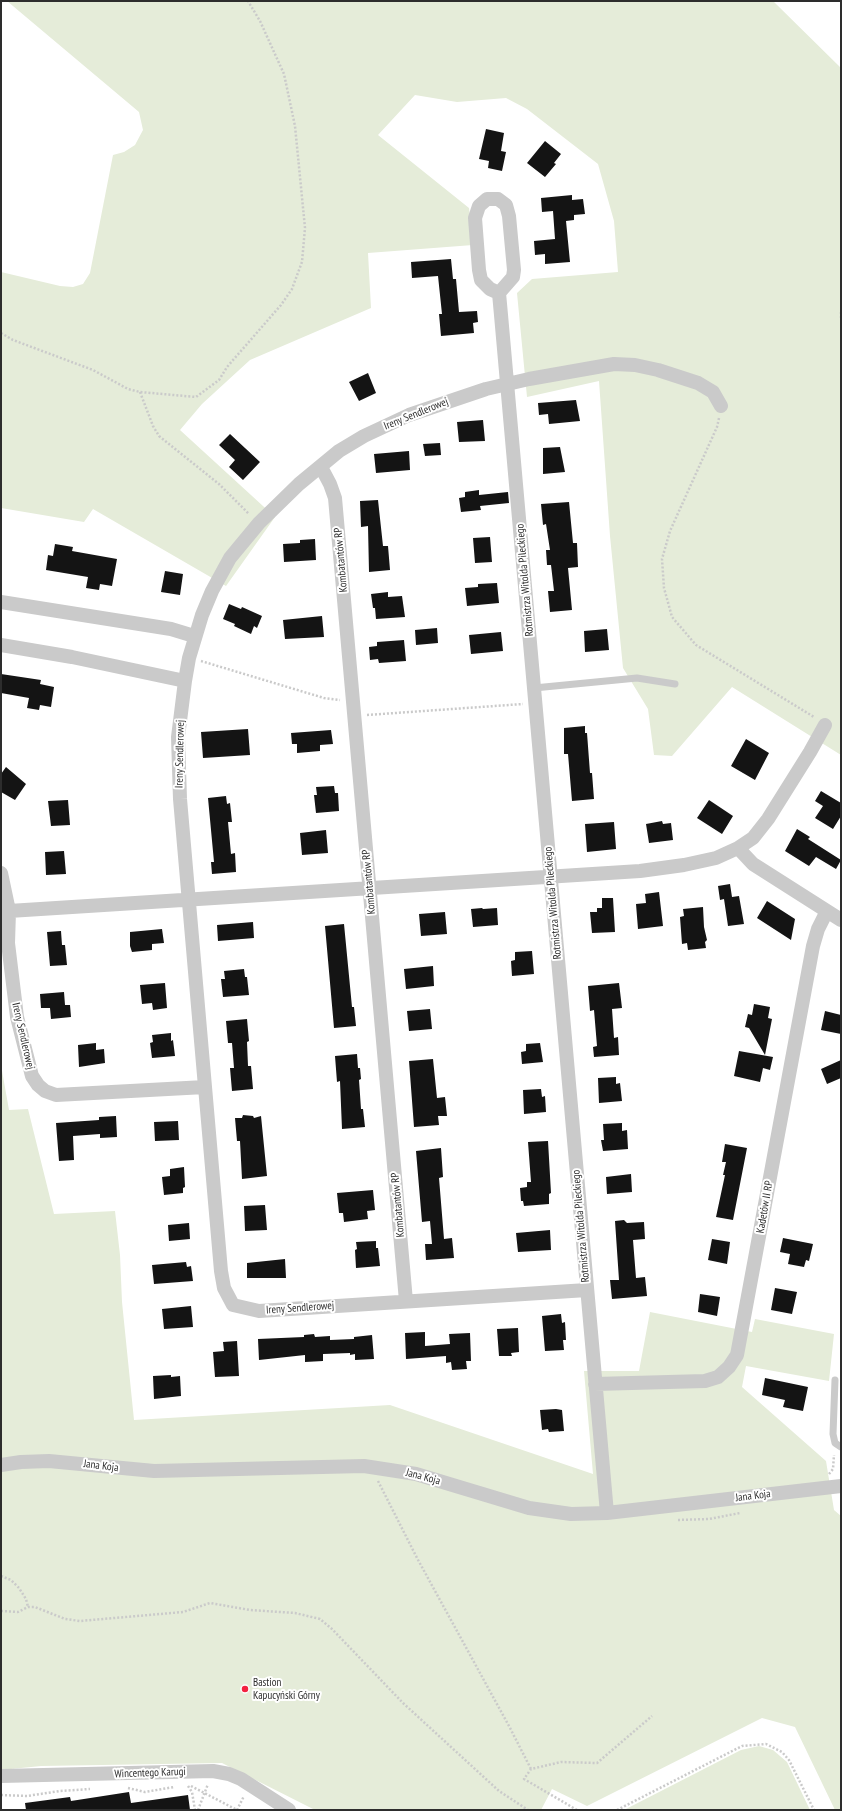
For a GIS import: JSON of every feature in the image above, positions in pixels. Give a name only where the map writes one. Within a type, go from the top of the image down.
[{"type":"street","points":[[487,199],[498,199],[502,202],[506,206],[509,216],[514,270],[513,277],[499,293],[490,289],[481,280],[479,270],[475,218],[479,206],[487,199]]},
{"type":"street","name":"Rotmistrza Witolda Pileckiego","points":[[499,293],[607,1513]]},
{"type":"street","name":"Ireny Sendlerowej","points":[[587,1290],[258,1311],[233,1305],[224,1288],[221,1271],[188,900],[178,769],[178,737],[185,681],[194,636],[220,575],[230,558],[288,494],[340,451],[364,436],[434,405],[507,384],[595,366],[614,364],[635,365],[658,370],[698,383],[713,392],[721,406]]},
{"type":"street","name":"Kombatantów RP","points":[[321,467],[330,484],[335,498],[406,1301]]},
{"type":"street","points":[[1,602],[172,630],[194,636]]},
{"type":"street","points":[[1,645],[72,657],[185,681]]},
{"type":"street","points":[[8,911],[640,871],[684,865],[716,858],[738,848],[753,838],[768,819],[826,725]]},
{"type":"street","points":[[738,848],[753,864],[841,920]]},
{"type":"street","name":"Ireny Sendlerowej","points":[[1,873],[8,911],[8,943],[17,1017],[32,1076],[38,1085],[45,1092],[56,1095],[205,1087]]},
{"type":"street","name":"Kadetów II RP","points":[[595,1384],[706,1381],[718,1377],[729,1367],[737,1354],[814,946],[818,929],[827,911]]},
{"type":"street","name":"Jana Koja","points":[[1,1465],[22,1462],[49,1461],[154,1471],[364,1466],[416,1474],[529,1508],[571,1514],[607,1513],[841,1486]]},
{"type":"street","name":"Wincentego Karugi","points":[[1,1776],[210,1771],[229,1774],[241,1779],[289,1810]]},
{"type":"lane","points":[[534,688],[637,678],[675,684]]},
{"type":"lane","points":[[835,1380],[833,1426],[838,1445]]},
{"type":"path","points":[[1,333],[12,340],[94,370],[128,389],[140,392],[196,397],[219,380],[227,367],[256,335],[292,289],[302,262],[305,228],[295,126],[284,74],[260,21],[248,1]]},
{"type":"path","points":[[841,312],[841,318]]},
{"type":"path","points":[[140,392],[153,426],[159,436],[219,484],[260,524]]},
{"type":"path","points":[[721,406],[717,427],[670,531],[662,559],[664,588],[672,616],[696,645],[802,708],[826,725]]},
{"type":"path","points":[[189,658],[324,698],[353,699]]},
{"type":"path","points":[[354,716],[536,704]]},
{"type":"path","points":[[827,1476],[834,1469],[838,1445]]},
{"type":"path","points":[[372,1480],[384,1482]]},
{"type":"path","points":[[378,1481],[509,1726],[530,1769]]},
{"type":"path","points":[[674,1520],[709,1519],[742,1512]]},
{"type":"path","points":[[1,1576],[11,1580],[19,1588],[26,1599],[28,1606]]},
{"type":"path","points":[[1,1612],[18,1612],[28,1606],[35,1607],[66,1619],[80,1621],[179,1613],[210,1603],[250,1610],[295,1613],[320,1619],[332,1629],[403,1702],[499,1791],[528,1810]]},
{"type":"path","points":[[577,1810],[524,1779],[530,1769],[561,1762],[597,1763],[652,1716]]},
{"type":"path","points":[[617,1810],[742,1746],[766,1744],[775,1747],[789,1760],[814,1810]]},
{"type":"path","points":[[124,1787],[145,1792],[188,1785],[210,1771]]},
{"type":"path","points":[[198,1810],[205,1793],[210,1771]]},
{"type":"path","points":[[188,1785],[237,1810]]},
{"type":"path","points":[[188,1785],[192,1792],[195,1810]]},
{"type":"path","points":[[1,1795],[27,1796],[60,1791],[92,1789]]},
{"type":"green space","points":[[7,1],[773,1],[841,68],[841,755],[732,687],[672,756],[654,755],[648,709],[623,668],[610,536],[599,381],[527,397],[517,293],[532,279],[618,272],[614,221],[598,164],[527,109],[506,98],[457,102],[415,95],[378,135],[469,208],[473,245],[368,253],[371,308],[250,360],[202,404],[180,430],[275,517],[226,586],[93,509],[84,522],[1,508],[1,272],[60,286],[73,287],[83,284],[90,273],[113,155],[124,152],[135,145],[143,130],[139,112]]},
{"type":"green space","points":[[1,1065],[9,1110],[28,1109],[54,1214],[115,1211],[120,1255],[122,1302],[134,1420],[390,1405],[593,1474],[584,1371],[639,1371],[650,1312],[752,1332],[755,1319],[834,1334],[829,1381],[746,1366],[742,1387],[826,1461],[834,1510],[841,1516],[841,1810],[835,1810],[795,1727],[762,1718],[587,1806],[552,1789],[541,1810],[315,1810],[222,1763],[41,1766],[1,1770]]},
{"type":"green space","points":[[759,1746],[773,1750],[787,1762],[810,1810],[624,1810],[741,1750]]},
{"type":"building","points":[[486,129],[504,133],[501,151],[506,152],[502,171],[488,168],[489,161],[479,159]]},
{"type":"building","points":[[545,141],[561,154],[554,163],[556,164],[545,177],[527,163]]},
{"type":"building","points":[[572,195],[572,200],[583,199],[585,214],[574,215],[574,220],[566,221],[570,262],[545,264],[545,254],[535,255],[534,241],[555,239],[553,211],[542,212],[541,198]]},
{"type":"building","points":[[451,259],[453,279],[456,279],[459,312],[477,311],[478,322],[473,323],[474,333],[441,336],[439,314],[442,314],[438,276],[412,278],[411,262]]},
{"type":"building","points":[[368,373],[376,393],[359,401],[349,382]]},
{"type":"building","points":[[576,400],[580,421],[549,424],[548,414],[539,415],[538,403]]},
{"type":"building","points":[[483,420],[485,441],[459,442],[457,422]]},
{"type":"building","points":[[230,434],[260,462],[243,480],[229,467],[235,460],[219,445]]},
{"type":"building","points":[[440,443],[441,455],[425,456],[423,444]]},
{"type":"building","points":[[560,447],[565,472],[543,474],[543,448]]},
{"type":"building","points":[[409,451],[410,470],[376,473],[374,454]]},
{"type":"building","points":[[479,490],[479,495],[508,492],[509,503],[480,506],[481,510],[461,512],[459,498],[465,497],[465,492]]},
{"type":"building","points":[[378,500],[383,546],[388,546],[390,570],[369,572],[368,526],[361,527],[360,501]]},
{"type":"building","points":[[569,502],[573,543],[577,543],[578,567],[568,568],[572,610],[550,612],[548,591],[554,591],[551,565],[547,565],[546,550],[550,550],[546,524],[543,525],[541,504]]},
{"type":"building","points":[[490,537],[492,562],[475,563],[473,538]]},
{"type":"building","points":[[315,539],[316,560],[284,562],[283,544],[300,543],[300,540]]},
{"type":"building","points":[[55,544],[73,547],[72,551],[117,559],[112,586],[100,584],[99,590],[86,588],[88,577],[46,570],[48,555],[53,556]]},
{"type":"building","points":[[165,571],[183,574],[180,595],[161,592]]},
{"type":"building","points":[[497,583],[499,603],[467,606],[465,588],[478,587],[478,584]]},
{"type":"building","points":[[388,592],[388,597],[402,596],[405,617],[376,619],[371,594]]},
{"type":"building","points":[[229,604],[241,609],[242,607],[262,616],[257,628],[254,626],[251,634],[234,626],[235,624],[223,619]]},
{"type":"building","points":[[322,616],[324,637],[285,639],[283,620]]},
{"type":"building","points":[[437,628],[438,643],[416,645],[415,630]]},
{"type":"building","points":[[607,629],[609,650],[585,652],[584,631]]},
{"type":"building","points":[[501,632],[503,651],[471,654],[469,635]]},
{"type":"building","points":[[404,640],[406,661],[379,663],[378,659],[370,660],[369,647],[377,646],[377,642]]},
{"type":"building","points":[[1,674],[41,680],[40,684],[54,687],[51,707],[40,705],[39,710],[27,708],[29,698],[1,693]]},
{"type":"building","points":[[585,726],[594,799],[572,801],[568,754],[564,754],[564,728]]},
{"type":"building","points":[[248,729],[250,755],[203,758],[201,732]]},
{"type":"building","points":[[331,730],[333,744],[320,745],[320,751],[297,753],[297,744],[292,744],[291,733]]},
{"type":"building","points":[[746,739],[769,753],[755,780],[731,766]]},
{"type":"building","points":[[6,767],[26,784],[15,800],[1,792],[1,774]]},
{"type":"building","points":[[334,786],[335,793],[338,793],[339,811],[316,813],[314,795],[317,795],[316,787]]},
{"type":"building","points":[[821,791],[841,803],[841,816],[833,829],[815,818],[823,806],[815,801]]},
{"type":"building","points":[[226,796],[227,804],[230,803],[232,822],[228,822],[231,854],[235,853],[236,872],[212,874],[211,862],[214,862],[208,798]]},
{"type":"building","points":[[68,800],[70,825],[51,826],[48,801]]},
{"type":"building","points":[[709,800],[733,816],[722,834],[697,818]]},
{"type":"building","points":[[662,821],[663,824],[671,823],[673,840],[649,843],[646,824]]},
{"type":"building","points":[[614,822],[616,849],[587,852],[585,824]]},
{"type":"building","points":[[797,829],[810,837],[808,839],[841,860],[836,869],[816,857],[809,866],[785,851]]},
{"type":"building","points":[[326,830],[328,853],[302,855],[300,833]]},
{"type":"building","points":[[64,851],[66,874],[46,875],[45,852]]},
{"type":"building","points":[[730,884],[732,897],[739,896],[744,924],[728,926],[724,899],[720,900],[718,886]]},
{"type":"building","points":[[659,892],[663,926],[638,929],[636,904],[646,903],[645,894]]},
{"type":"building","points":[[602,898],[613,898],[615,932],[592,933],[590,912],[597,912],[597,908],[602,908]]},
{"type":"building","points":[[767,901],[795,919],[791,940],[757,918]]},
{"type":"building","points":[[703,907],[704,927],[707,940],[705,942],[706,948],[688,950],[687,943],[682,944],[680,917],[684,916],[683,909]]},
{"type":"building","points":[[497,908],[498,925],[473,927],[471,909]]},
{"type":"building","points":[[445,912],[447,934],[421,936],[419,914]]},
{"type":"building","points":[[253,922],[254,938],[218,941],[217,925]]},
{"type":"building","points":[[344,924],[352,1007],[354,1007],[356,1026],[334,1028],[325,926]]},
{"type":"building","points":[[162,929],[164,943],[152,944],[152,950],[132,952],[130,946],[130,932]]},
{"type":"building","points":[[61,931],[62,945],[65,945],[67,965],[50,966],[47,932]]},
{"type":"building","points":[[532,951],[534,974],[512,976],[511,961],[515,960],[515,952]]},
{"type":"building","points":[[433,966],[434,986],[406,989],[404,969]]},
{"type":"building","points":[[244,969],[245,977],[247,977],[249,995],[223,997],[221,979],[225,979],[224,971]]},
{"type":"building","points":[[165,983],[167,1008],[153,1010],[152,1003],[142,1004],[140,985]]},
{"type":"building","points":[[619,983],[622,1008],[612,1009],[614,1038],[618,1037],[619,1055],[594,1057],[593,1047],[597,1046],[594,1010],[590,1011],[588,986]]},
{"type":"building","points":[[64,992],[65,1005],[70,1005],[71,1017],[51,1019],[50,1008],[41,1008],[40,994]]},
{"type":"building","points":[[754,1004],[770,1007],[768,1018],[772,1019],[765,1055],[749,1028],[745,1027],[748,1014],[752,1015]]},
{"type":"building","points":[[430,1009],[432,1029],[409,1031],[407,1011]]},
{"type":"building","points":[[825,1011],[841,1015],[841,1034],[821,1030]]},
{"type":"building","points":[[247,1019],[249,1041],[247,1042],[248,1066],[251,1066],[253,1089],[232,1091],[230,1068],[234,1068],[232,1043],[228,1043],[226,1021]]},
{"type":"building","points":[[171,1033],[171,1041],[173,1040],[175,1056],[152,1058],[150,1043],[153,1042],[152,1035]]},
{"type":"building","points":[[96,1043],[96,1050],[104,1049],[105,1063],[79,1067],[78,1045]]},
{"type":"building","points":[[540,1043],[543,1062],[522,1064],[521,1052],[526,1051],[526,1044]]},
{"type":"building","points":[[739,1051],[773,1057],[770,1070],[763,1068],[760,1082],[734,1076]]},
{"type":"building","points":[[357,1054],[358,1068],[360,1068],[361,1079],[359,1080],[361,1109],[363,1109],[365,1127],[342,1129],[340,1081],[337,1082],[335,1056]]},
{"type":"building","points":[[433,1059],[437,1098],[445,1097],[447,1116],[438,1116],[439,1125],[414,1127],[409,1061]]},
{"type":"building","points":[[841,1060],[841,1078],[827,1084],[821,1069]]},
{"type":"building","points":[[616,1077],[616,1084],[620,1083],[622,1101],[599,1103],[598,1078]]},
{"type":"building","points":[[541,1089],[542,1097],[545,1096],[546,1112],[524,1114],[523,1090]]},
{"type":"building","points":[[243,1115],[253,1116],[254,1118],[261,1116],[267,1176],[242,1179],[240,1141],[237,1141],[235,1118],[242,1118]]},
{"type":"building","points":[[116,1116],[117,1137],[100,1138],[100,1134],[73,1136],[74,1160],[59,1161],[56,1123],[99,1120],[99,1117]]},
{"type":"building","points":[[178,1121],[179,1140],[155,1141],[154,1122]]},
{"type":"building","points":[[622,1123],[622,1131],[627,1130],[628,1149],[603,1151],[601,1140],[604,1140],[603,1124]]},
{"type":"building","points":[[548,1141],[551,1193],[549,1194],[549,1204],[524,1206],[523,1201],[521,1201],[520,1188],[527,1187],[527,1182],[531,1182],[528,1142]]},
{"type":"building","points":[[725,1144],[747,1148],[733,1220],[716,1217],[725,1175],[723,1175],[726,1162],[722,1162]]},
{"type":"building","points":[[441,1148],[443,1177],[439,1178],[444,1239],[452,1238],[454,1258],[426,1260],[425,1244],[432,1244],[430,1221],[422,1222],[416,1151]]},
{"type":"building","points":[[184,1167],[185,1187],[183,1188],[183,1193],[164,1195],[162,1177],[170,1176],[170,1169]]},
{"type":"building","points":[[631,1174],[632,1192],[607,1194],[606,1177]]},
{"type":"building","points":[[373,1190],[375,1210],[367,1211],[368,1219],[344,1222],[343,1213],[339,1213],[337,1193]]},
{"type":"building","points":[[265,1205],[267,1230],[245,1231],[244,1206]]},
{"type":"building","points":[[624,1220],[627,1223],[644,1222],[645,1239],[633,1240],[636,1278],[645,1277],[647,1296],[612,1299],[610,1280],[619,1280],[615,1221]]},
{"type":"building","points":[[189,1223],[190,1239],[169,1241],[168,1225]]},
{"type":"building","points":[[550,1230],[551,1250],[518,1252],[516,1233]]},
{"type":"building","points":[[783,1238],[813,1244],[809,1261],[806,1260],[804,1267],[788,1264],[790,1254],[780,1252]]},
{"type":"building","points":[[712,1239],[730,1242],[727,1264],[708,1260]]},
{"type":"building","points":[[376,1241],[380,1266],[356,1268],[356,1242]]},
{"type":"building","points":[[285,1259],[286,1278],[247,1278],[247,1263]]},
{"type":"building","points":[[186,1262],[187,1267],[191,1266],[193,1281],[154,1284],[152,1265]]},
{"type":"building","points":[[775,1288],[797,1292],[792,1314],[771,1310]]},
{"type":"building","points":[[700,1294],[720,1297],[717,1316],[698,1312]]},
{"type":"building","points":[[191,1306],[193,1327],[164,1329],[162,1309]]},
{"type":"building","points":[[561,1314],[562,1323],[565,1322],[566,1340],[563,1340],[564,1350],[545,1351],[542,1316]]},
{"type":"building","points":[[518,1328],[519,1352],[511,1353],[512,1356],[499,1356],[497,1329]]},
{"type":"building","points":[[425,1332],[425,1346],[450,1344],[449,1334],[470,1333],[471,1361],[466,1361],[467,1369],[452,1370],[451,1362],[446,1363],[446,1356],[406,1359],[405,1333]]},
{"type":"building","points":[[314,1334],[315,1337],[330,1336],[330,1340],[354,1339],[354,1337],[372,1335],[374,1359],[355,1360],[355,1354],[350,1355],[350,1353],[323,1354],[323,1361],[305,1362],[305,1355],[259,1360],[258,1339],[304,1337],[304,1335]]},
{"type":"building","points":[[237,1341],[239,1376],[215,1377],[213,1352],[224,1351],[223,1342]]},
{"type":"building","points":[[171,1375],[171,1377],[180,1376],[181,1396],[154,1399],[153,1376]]},
{"type":"building","points":[[765,1378],[808,1387],[803,1411],[783,1407],[785,1400],[762,1395]]},
{"type":"building","points":[[540,1410],[562,1410],[564,1431],[549,1432],[548,1429],[542,1430]]},
{"type":"building","points":[[129,1792],[131,1803],[188,1795],[190,1810],[26,1810],[25,1803],[70,1797],[71,1801]]},
{"type":"place","name":"Bastion Kapucyński Górny","points":[[245,1689]]}]
